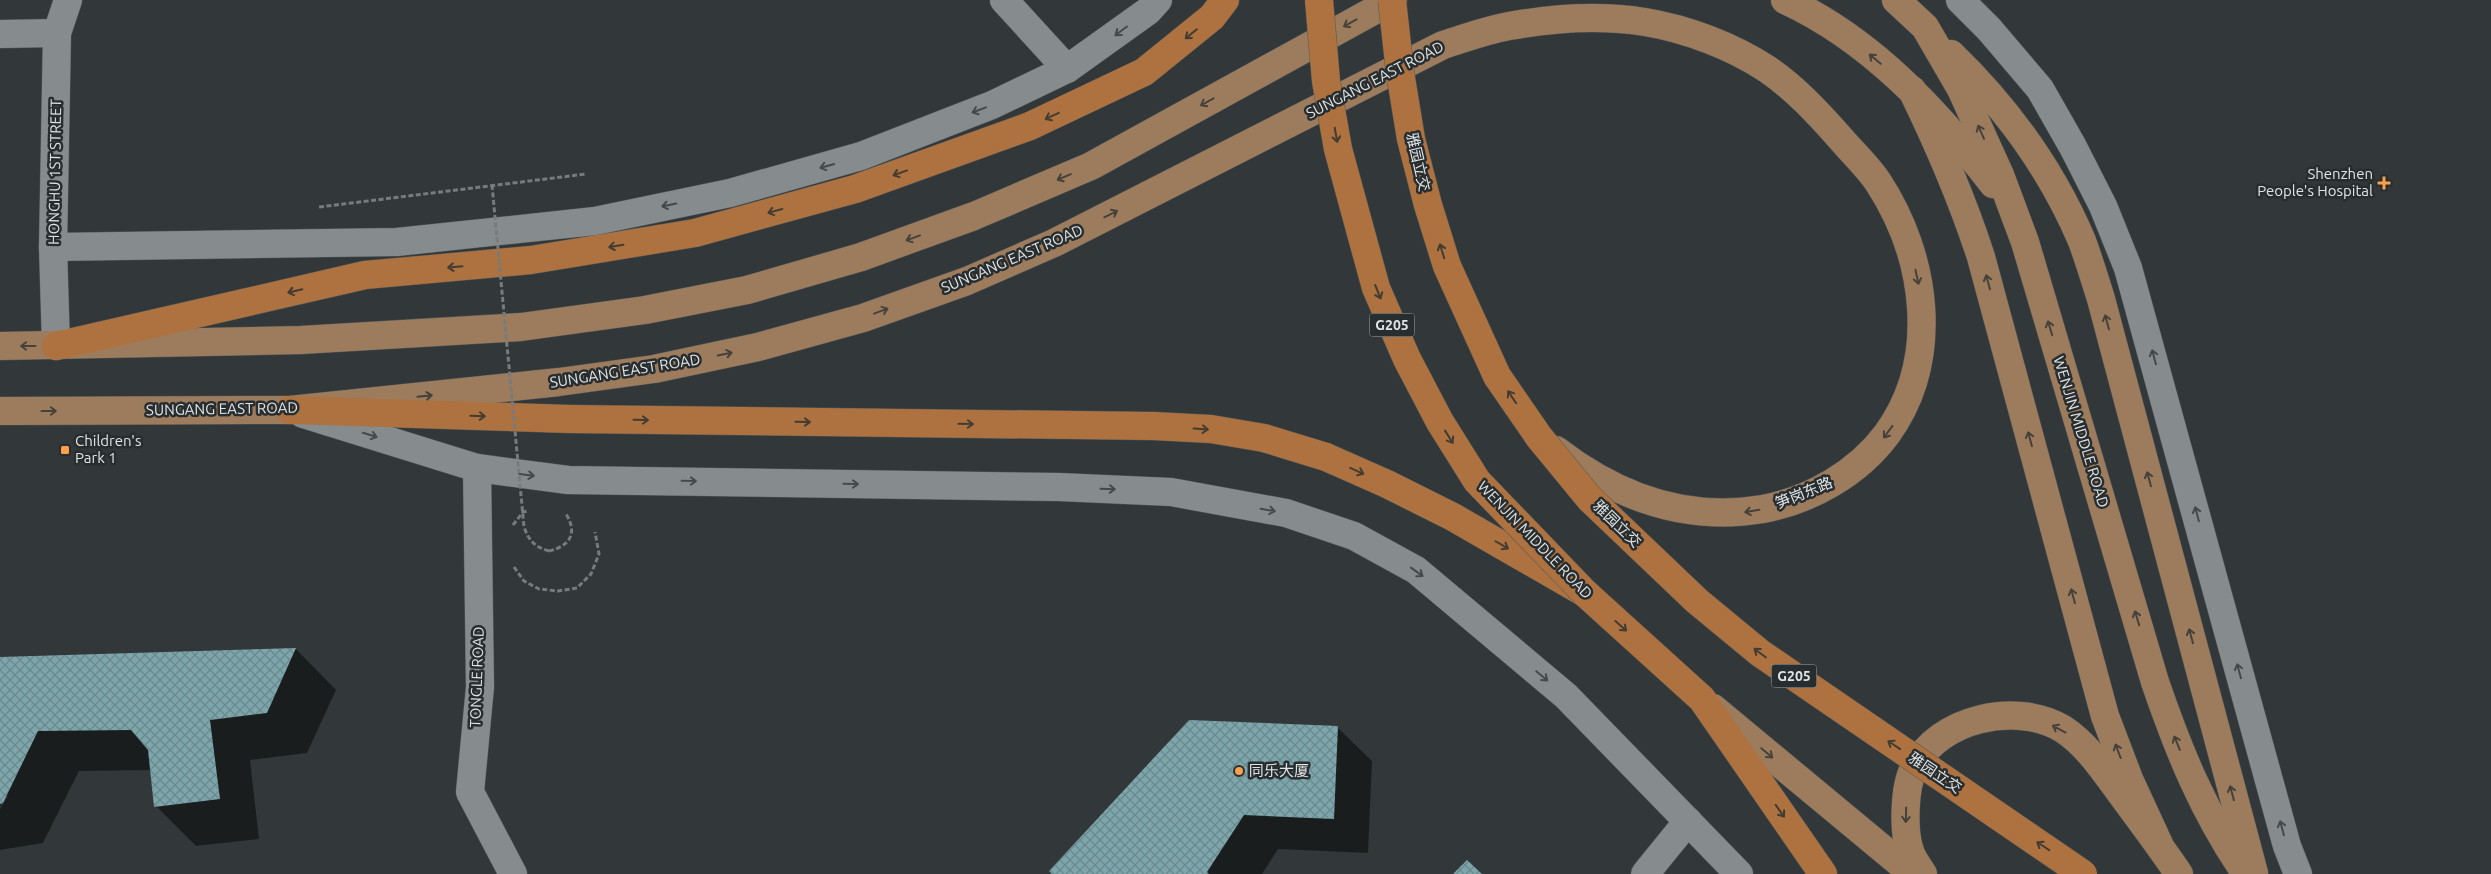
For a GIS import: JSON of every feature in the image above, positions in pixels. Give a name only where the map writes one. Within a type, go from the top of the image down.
[{"type":"highway","points":[[56,346],[365,275],[530,260],[695,233],[855,189],[1030,126],[1144,72],[1212,17],[1226,0]]},
{"type":"highway","name":"WENJIN MIDDLE ROAD","points":[[1319,0],[1326,81],[1345,178],[1376,288],[1407,359],[1440,422],[1477,481],[1585,593],[1702,699]]},
{"type":"highway","name":"雅园立交","points":[[1392,0],[1400,72],[1411,139],[1447,266],[1498,376],[1539,437],[1590,499],[1697,601],[1760,653],[2083,874]]},
{"type":"highway","points":[[290,410],[570,419],[1153,426],[1211,429],[1264,438],[1326,457],[1387,484],[1452,517],[1585,593]]},
{"type":"highway","name":"G205","points":[[1702,699],[1823,874]]},
{"type":"main road","points":[[0,346],[301,340],[521,327],[645,310],[747,290],[861,257],[974,216],[1091,166],[1392,0]]},
{"type":"main road","points":[[1784,0],[1857,44],[1912,90],[1957,137],[1996,188],[2025,242]]},
{"type":"main road","name":"WENJIN MIDDLE ROAD","points":[[1896,0],[1925,28],[1961,89],[1982,133],[2025,242],[2155,682],[2175,740],[2196,788],[2221,837],[2246,874]]},
{"type":"main road","name":"SUNGANG EAST ROAD","points":[[0,411],[290,410],[559,382],[654,369],[758,347],[863,318],[967,281],[1054,244],[1443,45],[1507,26],[1579,17],[1646,22],[1713,40],[1767,69],[1818,113],[1878,181],[1904,230]]},
{"type":"main road","points":[[1925,28],[1988,90],[2023,135],[2058,192],[2082,242],[2101,299],[2254,874]]},
{"type":"main road","points":[[1912,90],[1945,157],[1967,214],[1984,267],[2105,716],[2129,779],[2159,844]]},
{"type":"main road","name":"笋岗东路","points":[[1539,437],[1582,470],[1652,503],[1690,511],[1737,513],[1785,505],[1835,482],[1873,452],[1900,415],[1918,369],[1922,317],[1918,278],[1904,230]]},
{"type":"main road","name":"WENJIN MIDDLE ROAD","points":[[1702,699],[1913,874]]},
{"type":"main road","points":[[1923,874],[1910,851],[1906,820],[1907,793],[1914,768],[1932,744],[1963,725],[1998,715],[2032,716],[2063,729],[2091,754],[2159,844],[2179,874]]},
{"type":"main road","points":[[2196,788],[2228,874]]},
{"type":"street","name":"HONGHU 1ST STREET","points":[[56,346],[54,247],[57,33],[68,0]]},
{"type":"street","points":[[1004,0],[1067,68]]},
{"type":"street","points":[[54,247],[398,242],[595,221],[730,193],[861,156],[992,105],[1067,68],[1148,11],[1158,0]]},
{"type":"street","points":[[1960,0],[1989,29],[2040,89],[2073,147],[2103,206],[2128,268],[2286,846],[2298,874]]},
{"type":"street","points":[[0,34],[57,33]]},
{"type":"street","points":[[290,410],[477,468],[568,480],[1059,487],[1171,492],[1286,513],[1354,536],[1416,570],[1566,696],[1739,874]]},
{"type":"street","name":"TONGLE ROAD","points":[[477,468],[480,687],[470,792],[513,874]]},
{"type":"street","points":[[1645,874],[1688,821]]},
{"type":"path","points":[[314,207],[586,174]]},
{"type":"path","points":[[492,185],[523,517],[528,538],[537,547],[549,551],[562,548],[570,537],[572,524],[565,511]]},
{"type":"path","points":[[510,531],[523,512],[536,508]]},
{"type":"path","points":[[513,564],[524,581],[539,589],[558,591],[577,588],[591,574],[599,554],[595,532]]},
{"type":"building","points":[[296,648],[267,713],[210,720],[220,799],[154,807],[148,750],[131,730],[38,731],[3,803],[0,804],[0,657]]},
{"type":"building","name":"同乐大厦","points":[[1189,720],[1338,726],[1334,819],[1244,815],[1207,872],[1209,874],[1052,874],[1049,871]]},
{"type":"building","points":[[1467,860],[1482,874],[1453,874]]},
{"type":"place","name":"Shenzhen People's Hospital","points":[[2384,183]]},
{"type":"place","name":"Children's Park 1","points":[[65,450]]},
{"type":"place","name":"同乐大厦","points":[[1239,771]]}]
